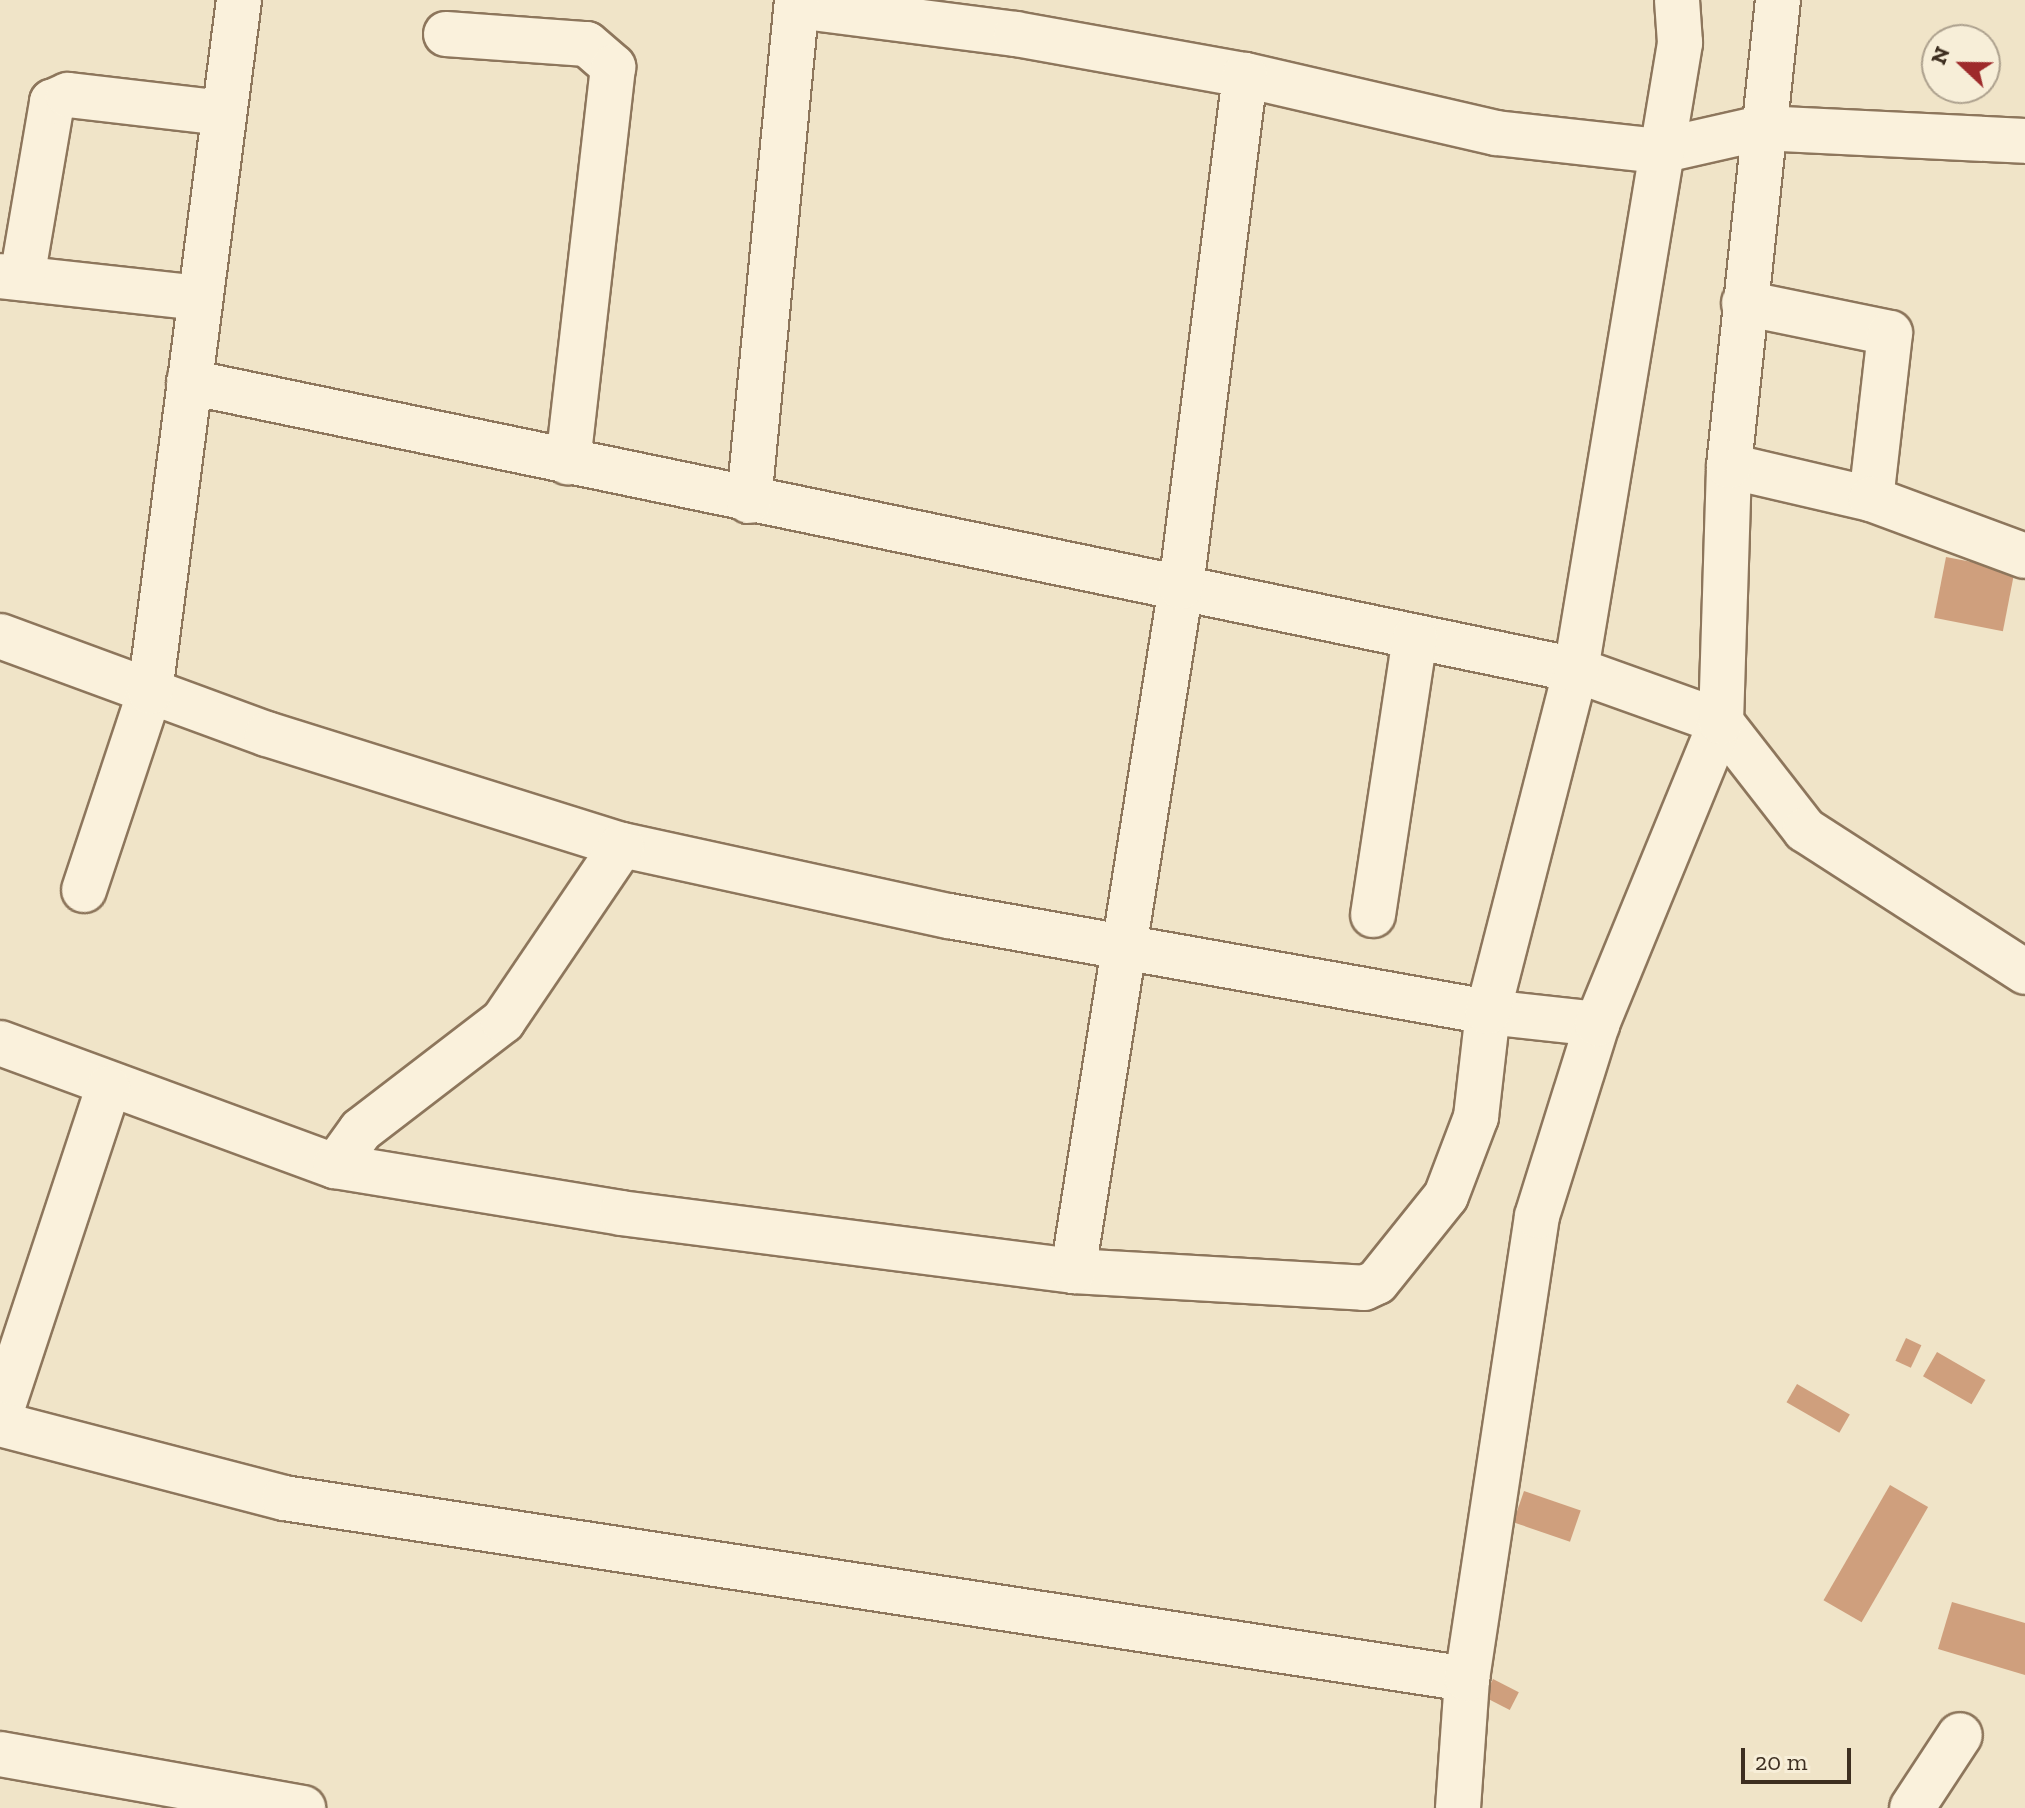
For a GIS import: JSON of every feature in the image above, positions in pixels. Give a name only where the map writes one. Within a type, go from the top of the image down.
[{"type":"street","points":[[84,890],[150,692],[239,0]]},
{"type":"street","points":[[0,1043],[108,1088],[335,1166],[621,1213],[1073,1271],[1364,1288],[1377,1282],[1396,1266],[1463,1164],[1488,1012],[1576,670],[1680,43],[1677,0]]},
{"type":"street","points":[[1458,1808],[1467,1679],[1537,1216],[1597,1024],[1721,722],[1729,466],[1761,128],[1778,0]]},
{"type":"street","points":[[749,501],[797,3],[1016,34],[1245,75],[1496,133],[1660,151],[1761,128],[2025,141]]},
{"type":"street","points":[[446,34],[587,44],[613,67],[568,462]]},
{"type":"street","points":[[1073,1271],[1128,947],[1181,587],[1245,75]]},
{"type":"street","points":[[200,298],[11,277],[52,102],[68,95],[224,113]]},
{"type":"street","points":[[1744,303],[1890,333],[1871,499]]},
{"type":"street","points":[[189,382],[749,501],[1576,670],[1721,722],[1805,830],[2025,972]]},
{"type":"street","points":[[1729,466],[1871,499],[2025,556]]},
{"type":"street","points":[[0,636],[150,692],[622,845],[1128,947],[1488,1012],[1597,1024]]},
{"type":"street","points":[[1373,915],[1415,637]]},
{"type":"street","points":[[335,1166],[361,1130],[503,1021],[622,845]]},
{"type":"street","points":[[0,1415],[108,1088]]},
{"type":"street","points":[[0,1424],[284,1498],[1467,1679]]},
{"type":"street","points":[[1912,1808],[1960,1735]]},
{"type":"street","points":[[0,1754],[303,1808]]},
{"type":"building","points":[[1946,557],[2015,570],[2003,631],[1934,618]]},
{"type":"building","points":[[1906,1338],[1921,1345],[1911,1368],[1895,1361]]},
{"type":"building","points":[[1937,1352],[1985,1380],[1971,1404],[1923,1376]]},
{"type":"building","points":[[1797,1384],[1850,1414],[1839,1433],[1786,1402]]},
{"type":"building","points":[[1890,1485],[1928,1507],[1862,1622],[1824,1600]]},
{"type":"building","points":[[1524,1491],[1581,1511],[1570,1542],[1513,1522]]},
{"type":"building","points":[[1952,1602],[2025,1623],[2025,1675],[1938,1649]]},
{"type":"building","points":[[1493,1679],[1519,1692],[1510,1710],[1484,1697]]}]
